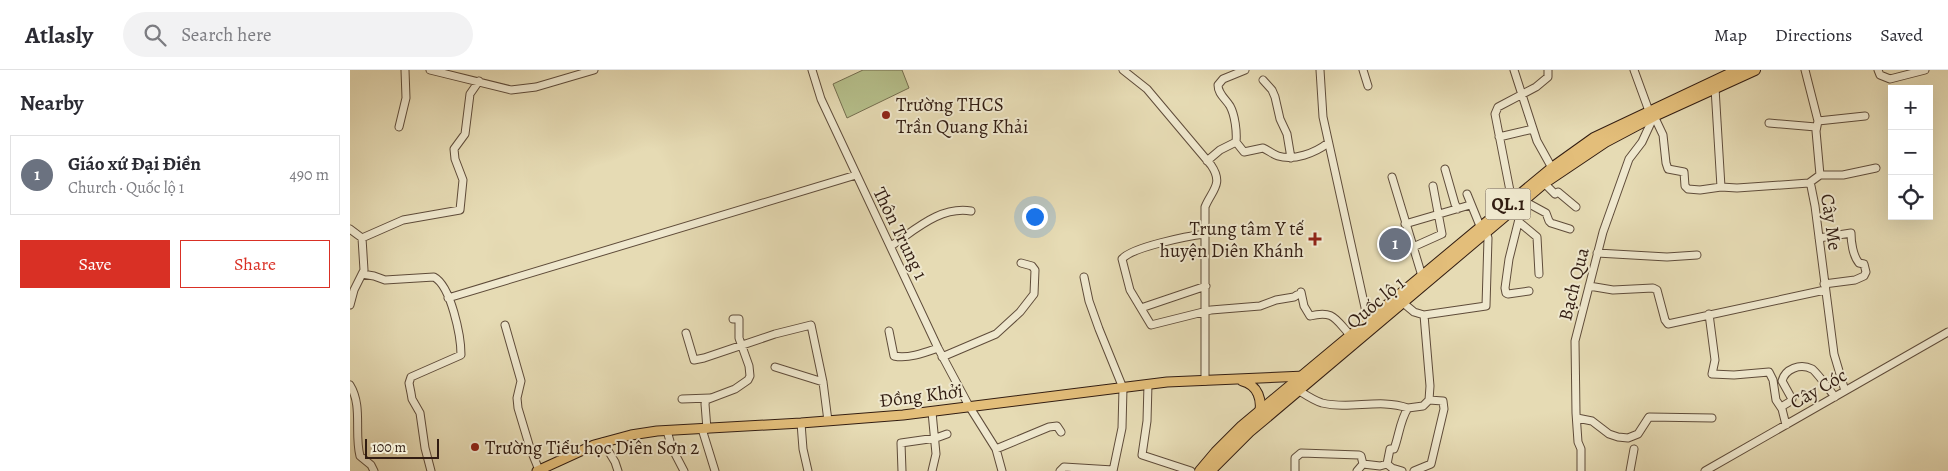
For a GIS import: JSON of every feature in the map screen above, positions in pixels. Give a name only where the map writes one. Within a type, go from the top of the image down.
[{"type":"highway","name":"Quốc lộ 1","points":[[1200,471],[1228,439],[1368,321],[1422,276],[1544,183],[1651,114],[1738,70]]},
{"type":"highway","name":"Quốc lộ 1","points":[[1210,471],[1257,425],[1402,302],[1512,201],[1552,168],[1594,138],[1755,70]]},
{"type":"main road","name":"Đồng Khởi","points":[[538,471],[602,442],[631,435],[932,412],[1148,384],[1316,376]]},
{"type":"main road","points":[[1236,380],[1244,381],[1253,387],[1260,399],[1261,411],[1257,425]]},
{"type":"street","points":[[399,127],[406,98],[405,70]]},
{"type":"street","points":[[430,70],[478,81],[506,90],[521,90],[594,70]]},
{"type":"street","name":"Thôn Trung 1","points":[[812,70],[821,99],[942,357],[969,406],[996,449],[1002,471]]},
{"type":"street","points":[[1124,70],[1146,89],[1215,171],[1217,181],[1205,207],[1205,381]]},
{"type":"street","points":[[1245,70],[1223,79],[1218,85],[1218,91],[1230,107],[1236,142],[1244,152],[1263,148],[1278,156],[1291,158],[1321,148],[1328,143]]},
{"type":"street","points":[[1320,70],[1322,111],[1328,143],[1368,321]]},
{"type":"street","points":[[1363,70],[1368,86]]},
{"type":"street","points":[[1514,70],[1536,141],[1552,168]]},
{"type":"street","points":[[1512,201],[1499,137],[1496,110],[1542,84],[1548,77],[1549,70]]},
{"type":"street","points":[[1634,70],[1651,114]]},
{"type":"street","points":[[1805,70],[1817,124],[1820,175]]},
{"type":"street","points":[[1878,70],[1880,75],[1890,79],[1925,70]]},
{"type":"street","points":[[1263,80],[1275,96],[1280,119],[1287,134],[1291,158]]},
{"type":"street","points":[[362,238],[403,220],[460,210],[463,180],[455,158],[454,149],[465,134],[470,94],[478,81]]},
{"type":"street","points":[[1715,88],[1721,187]]},
{"type":"street","name":"Cây Me","points":[[1651,114],[1663,135],[1668,169],[1684,172],[1685,186],[1688,189],[1809,183],[1815,206],[1834,354],[1845,391]]},
{"type":"street","name":"Bạch Qua","points":[[1581,471],[1576,413],[1574,349],[1597,253],[1627,163],[1642,142],[1651,114]]},
{"type":"street","points":[[1769,123],[1817,124],[1865,116]]},
{"type":"street","points":[[1499,137],[1533,129]]},
{"type":"street","points":[[1207,161],[1220,150],[1236,142]]},
{"type":"street","points":[[1809,183],[1820,175],[1843,175],[1876,168]]},
{"type":"street","points":[[1445,169],[1458,209]]},
{"type":"street","points":[[448,298],[856,175]]},
{"type":"street","points":[[1392,177],[1422,276]]},
{"type":"street","points":[[1544,183],[1552,192],[1555,194],[1560,192],[1576,207]]},
{"type":"street","points":[[1413,247],[1442,234],[1440,214],[1433,186]]},
{"type":"street","points":[[1402,302],[1414,312],[1424,315],[1486,306],[1488,236],[1470,205],[1467,194]]},
{"type":"street","points":[[1529,291],[1508,294],[1505,288],[1509,259],[1524,200],[1546,213],[1551,223],[1570,229]]},
{"type":"street","points":[[1405,224],[1470,205]]},
{"type":"street","points":[[891,246],[937,216],[958,209],[971,211]]},
{"type":"street","points":[[1519,222],[1537,237],[1539,274]]},
{"type":"street","points":[[350,229],[362,238],[365,264],[362,274],[352,290],[350,305]]},
{"type":"street","points":[[1589,286],[1613,290],[1653,288],[1657,290],[1665,320],[1668,324],[1855,280],[1864,276],[1866,272],[1864,264],[1859,263],[1856,259],[1851,241],[1851,232],[1819,238]]},
{"type":"street","points":[[1205,234],[1192,235],[1153,245],[1124,256],[1122,259],[1130,290],[1151,325],[1205,312],[1260,306],[1276,300],[1294,297],[1299,293],[1310,316],[1323,313],[1332,315],[1351,336]]},
{"type":"street","points":[[1597,253],[1676,257],[1697,255]]},
{"type":"street","points":[[942,357],[996,334],[1028,304],[1034,294],[1035,270],[1032,266],[1021,263]]},
{"type":"street","points":[[362,274],[388,280],[434,276],[439,280],[448,298],[457,325],[461,355],[414,375],[410,378],[409,383],[412,399],[420,413],[430,471]]},
{"type":"street","points":[[1060,471],[1064,467],[1113,471],[1122,428],[1123,388],[1089,301],[1084,277]]},
{"type":"street","points":[[1141,308],[1206,286]]},
{"type":"street","points":[[1709,314],[1715,360],[1712,374],[1734,375],[1768,371],[1772,377],[1776,400],[1781,407],[1786,425]]},
{"type":"street","points":[[1298,390],[1323,403],[1342,405],[1389,403],[1408,408],[1423,406],[1429,400],[1424,315]]},
{"type":"street","points":[[682,399],[710,398],[735,389],[748,380],[750,376],[749,366],[739,338],[738,319],[733,319]]},
{"type":"street","points":[[505,325],[521,381],[517,398],[518,408],[538,471]]},
{"type":"street","points":[[686,333],[694,360],[811,325],[824,382],[828,421]]},
{"type":"street","points":[[889,331],[894,356],[922,353],[938,348]]},
{"type":"street","name":"Cây Cóc","points":[[1705,471],[1948,332]]},
{"type":"street","points":[[775,367],[824,382]]},
{"type":"street","points":[[1781,407],[1791,401],[1782,381],[1787,371],[1793,368],[1811,368],[1835,397]]},
{"type":"street","points":[[1148,384],[1147,421],[1142,455],[1191,471]]},
{"type":"street","points":[[350,385],[356,397],[353,411],[356,444],[360,456],[371,465],[374,471]]},
{"type":"street","points":[[710,398],[706,400],[705,404],[705,429],[715,471]]},
{"type":"street","points":[[1414,471],[1431,464],[1444,409],[1444,401],[1429,400]]},
{"type":"street","points":[[1387,464],[1390,449],[1394,450],[1403,416],[1408,408]]},
{"type":"street","points":[[932,412],[936,438],[936,458],[932,471]]},
{"type":"street","points":[[1577,418],[1592,421],[1609,434],[1622,438],[1633,437],[1638,434],[1649,417],[1712,418]]},
{"type":"street","points":[[801,423],[803,449],[808,471]]},
{"type":"street","points":[[996,449],[1049,427],[1057,426],[1061,432]]},
{"type":"street","points":[[667,431],[672,448],[684,471]]},
{"type":"street","points":[[902,471],[901,443],[936,438],[947,434]]},
{"type":"street","points":[[602,442],[616,462],[618,471]]},
{"type":"street","points":[[1630,471],[1634,449]]},
{"type":"street","points":[[1295,471],[1295,458],[1297,454],[1301,453],[1359,455],[1363,464]]},
{"type":"street","points":[[1363,464],[1380,466],[1387,464]]},
{"type":"street","points":[[1357,471],[1363,464]]},
{"type":"street","points":[[1387,464],[1394,470],[1402,471]]},
{"type":"green space","points":[[863,70],[902,70],[909,88],[847,118],[833,84]]},
{"type":"place","name":"Trường THCS Trần Quang Khải","points":[[886,115]]},
{"type":"place","name":"Trung tâm Y tế huyện Diên Khánh","points":[[1315,239]]},
{"type":"place","name":"Giáo xứ Đại Điền","points":[[1395,244]]},
{"type":"place","name":"Trường Tiểu học Diên Sơn 2","points":[[475,447]]}]
